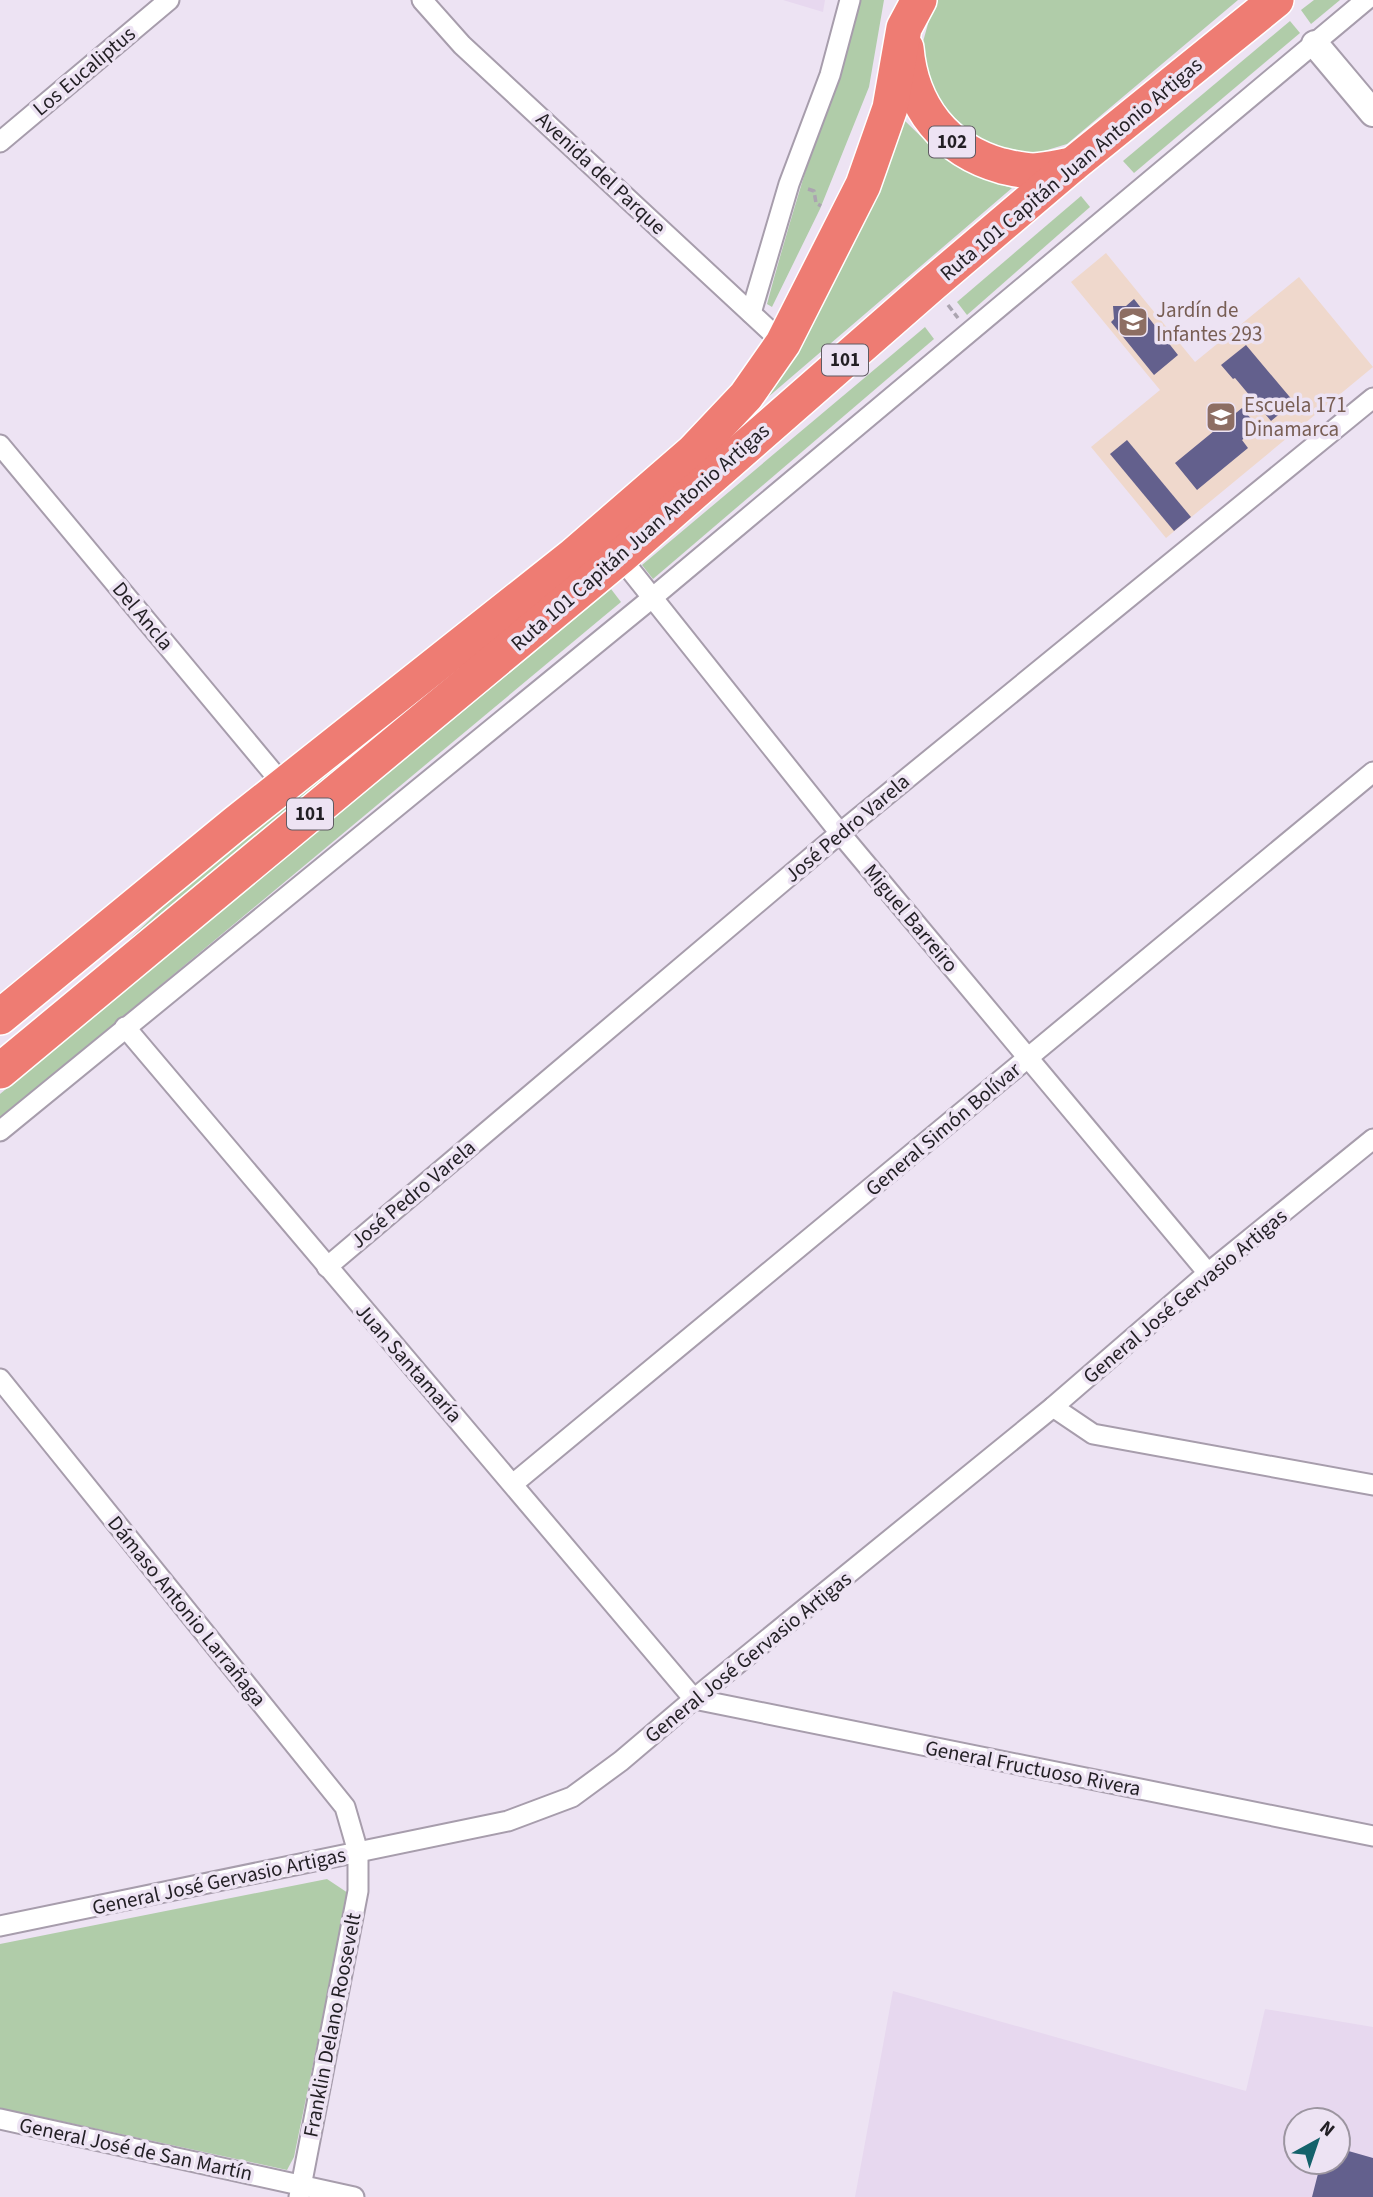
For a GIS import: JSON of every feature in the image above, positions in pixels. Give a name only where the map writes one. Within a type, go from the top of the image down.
[{"type":"highway","name":"Ruta 101 Capitán Juan Antonio Artigas","points":[[0,1070],[620,557],[1072,165],[1276,0]]},
{"type":"highway","name":"Ruta 101 Capitán Juan Antonio Artigas","points":[[0,1017],[236,823],[543,581],[693,452],[746,396],[783,343],[863,184],[890,108],[910,9]]},
{"type":"highway","name":"102","points":[[910,9],[907,64],[916,93],[930,118],[954,145],[980,160],[1014,169],[1034,171],[1072,165]]},
{"type":"street","name":"Avenida del Parque","points":[[422,0],[462,45],[783,343]]},
{"type":"street","points":[[751,313],[789,184],[830,75],[850,0]]},
{"type":"street","points":[[0,1131],[652,598],[1366,0]]},
{"type":"street","name":"Los Eucaliptus","points":[[0,142],[165,1]]},
{"type":"street","points":[[1315,44],[1373,113]]},
{"type":"street","name":"José Pedro Varela","points":[[327,1267],[840,833],[1373,398]]},
{"type":"street","name":"Del Ancla","points":[[0,445],[285,787]]},
{"type":"street","name":"Miguel Barreiro","points":[[620,557],[840,833],[1208,1273]]},
{"type":"street","name":"General Simón Bolívar","points":[[513,1485],[1373,772]]},
{"type":"street","name":"Juan Santamaría","points":[[125,1027],[694,1699]]},
{"type":"street","name":"General José Gervasio Artigas","points":[[0,1926],[508,1821],[572,1797],[621,1761],[1053,1407],[1208,1273],[1371,1143]]},
{"type":"street","name":"Dámaso Antonio Larrañaga","points":[[0,1379],[345,1807],[358,1852]]},
{"type":"street","points":[[1053,1407],[1093,1434],[1373,1485]]},
{"type":"street","name":"General Fructuoso Rivera","points":[[694,1699],[1373,1836]]},
{"type":"street","name":"Franklin Delano Roosevelt","points":[[300,2191],[358,1891],[358,1852]]},
{"type":"street","name":"General José de San Martín","points":[[0,2119],[300,2191],[354,2197]]},
{"type":"path","points":[[789,184],[814,191],[816,203],[845,222]]},
{"type":"path","points":[[932,284],[970,332]]},
{"type":"shaded area","points":[[783,0],[825,0],[823,12]]},
{"type":"shaded area","name":"Escuela 171 Dinamarca","points":[[1106,253],[1195,362],[1299,277],[1373,367],[1166,538],[1091,447],[1160,390],[1071,282]]},
{"type":"shaded area","points":[[893,1991],[1246,2091],[1265,2009],[1373,2027],[1373,2197],[855,2197]]},
{"type":"green space","points":[[855,0],[884,0],[869,87],[820,209],[772,307],[767,304]]},
{"type":"green space","points":[[938,0],[1238,0],[1067,144],[1034,154],[986,145],[949,113],[926,80],[921,49],[931,13]]},
{"type":"green space","points":[[1314,0],[1340,0],[1311,24],[1301,10]]},
{"type":"green space","points":[[1290,21],[1300,33],[1134,173],[1123,161]]},
{"type":"green space","points":[[902,118],[952,161],[979,176],[1012,188],[754,409]]},
{"type":"green space","points":[[1081,196],[1090,207],[967,315],[957,302]]},
{"type":"green space","points":[[925,327],[934,339],[653,579],[642,565]]},
{"type":"green space","points":[[752,410],[755,414],[665,502],[116,952],[222,851],[307,784],[367,743]]},
{"type":"green space","points":[[611,589],[621,602],[0,1119],[0,1094]]},
{"type":"green space","points":[[327,1879],[348,1893],[294,2157],[287,2170],[0,2108],[0,1944]]},
{"type":"building","points":[[1134,299],[1178,355],[1154,375],[1111,322],[1114,319],[1113,306],[1126,306]]},
{"type":"building","points":[[1246,345],[1294,402],[1271,421],[1221,365]]},
{"type":"building","points":[[1242,408],[1258,427],[1242,440],[1248,448],[1197,490],[1175,463]]},
{"type":"building","points":[[1127,440],[1191,517],[1174,531],[1110,454]]},
{"type":"building","points":[[1352,2152],[1373,2158],[1373,2197],[1312,2197],[1317,2176],[1352,2176]]},
{"type":"place","name":"Jardín de Infantes 293","points":[[1133,322]]},
{"type":"place","name":"Escuela 171 Dinamarca","points":[[1221,417]]}]
